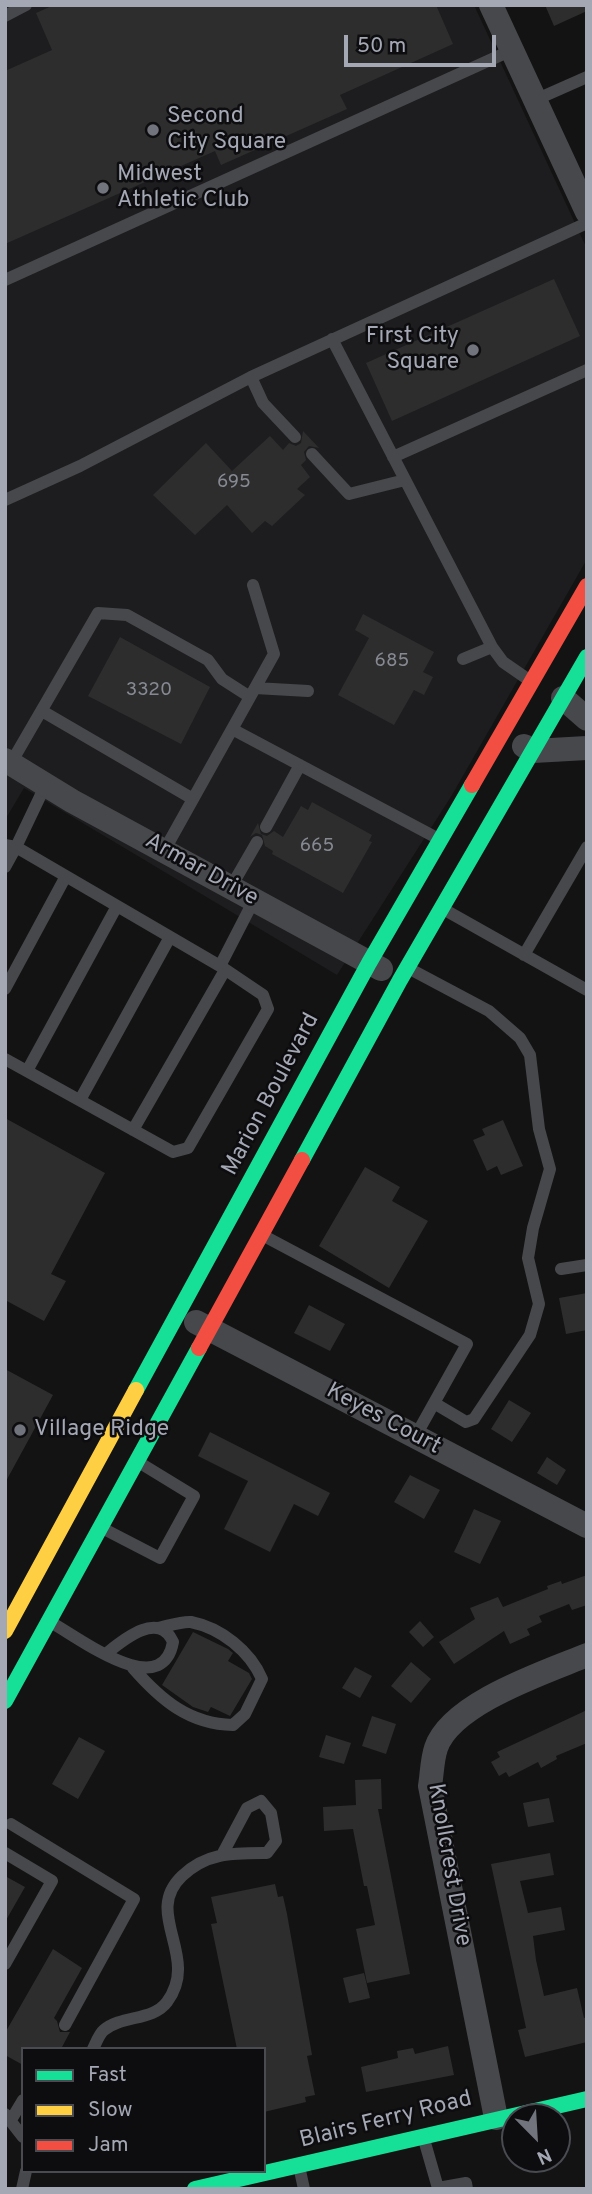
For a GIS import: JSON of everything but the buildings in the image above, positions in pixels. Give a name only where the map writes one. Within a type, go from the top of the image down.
[{"type":"main road","name":"Marion Boulevard","points":[[5,1701],[403,973],[533,751],[547,690],[587,586]]},
{"type":"main road","name":"Marion Boulevard","points":[[5,1631],[12,1605],[180,1314],[369,963],[502,734],[547,690],[587,657]]},
{"type":"main road","name":"Blairs Ferry Road","points":[[266,2173],[587,2099]]},
{"type":"main road","name":"Blairs Ferry Road","points":[[195,2189],[264,2173]]},
{"type":"street","points":[[491,5],[587,212]]},
{"type":"street","points":[[547,690],[587,719]]},
{"type":"street","points":[[502,734],[533,751],[587,748]]},
{"type":"street","name":"Armar Drive","points":[[8,761],[164,851],[369,963],[403,973]]},
{"type":"street","name":"Keyes Court","points":[[180,1314],[587,1526]]},
{"type":"street","name":"Knollcrest Drive","points":[[496,2118],[430,1786],[436,1747],[458,1719],[491,1695],[587,1655]]},
{"type":"lane","points":[[5,16],[26,5]]},
{"type":"lane","points":[[5,280],[512,50]]},
{"type":"lane","points":[[535,100],[587,77]]},
{"type":"lane","points":[[5,500],[90,461],[251,377],[587,223]]},
{"type":"lane","points":[[332,339],[492,647],[503,663],[547,690]]},
{"type":"lane","points":[[393,457],[587,370]]},
{"type":"lane","points":[[251,377],[263,403],[295,438]]},
{"type":"lane","points":[[312,454],[349,494],[405,480]]},
{"type":"lane","points":[[164,851],[274,654],[253,585]]},
{"type":"lane","points":[[8,761],[41,711],[98,612],[127,614],[197,653],[208,660],[222,679],[252,693],[308,691]]},
{"type":"lane","points":[[463,659],[492,647]]},
{"type":"lane","points":[[41,711],[193,799]]},
{"type":"lane","points":[[232,729],[410,826],[440,839]]},
{"type":"lane","points":[[265,827],[300,765]]},
{"type":"lane","points":[[5,867],[11,846],[46,784]]},
{"type":"lane","points":[[231,887],[257,842]]},
{"type":"lane","points":[[5,1059],[173,1152],[188,1148],[268,1009],[262,995],[222,968],[11,846]]},
{"type":"lane","points":[[524,955],[587,847]]},
{"type":"lane","points":[[5,989],[66,876]]},
{"type":"lane","points":[[133,1130],[222,968],[254,900]]},
{"type":"lane","points":[[27,1071],[117,906]]},
{"type":"lane","points":[[441,908],[587,990]]},
{"type":"lane","points":[[80,1100],[170,937]]},
{"type":"lane","points":[[403,973],[489,1011],[520,1038],[530,1055],[539,1129],[550,1169],[533,1228],[528,1258],[539,1304],[530,1335],[474,1419],[466,1422],[434,1403]]},
{"type":"lane","points":[[260,1234],[467,1344],[415,1437]]},
{"type":"lane","points":[[561,1269],[587,1265]]},
{"type":"lane","points":[[100,1527],[160,1558],[194,1496],[136,1461]]},
{"type":"lane","points":[[49,1621],[133,1668],[155,1693],[185,1714],[210,1724],[233,1725],[245,1714],[262,1679],[255,1662],[231,1640],[190,1622],[144,1628],[107,1653]]},
{"type":"lane","points":[[133,1668],[156,1668],[171,1651],[173,1642],[169,1634],[158,1628]]},
{"type":"lane","points":[[94,2047],[103,2031],[126,2019],[153,2013],[166,2004],[178,1982],[177,1954],[166,1907],[169,1888],[193,1865],[223,1853],[267,1853],[275,1841],[271,1813],[261,1801],[247,1808],[223,1853]]},
{"type":"lane","points":[[7,1826],[134,1899],[65,2025]]},
{"type":"lane","points":[[5,1853],[52,1881],[5,1964]]},
{"type":"lane","points":[[21,2102],[8,2117],[21,2134]]},
{"type":"lane","points":[[422,2136],[438,2188],[466,2183],[467,2189]]},
{"type":"lane","points":[[299,2165],[303,2189]]},
{"type":"shaded area","points":[[474,5],[587,249],[587,559],[452,795],[337,975],[24,788],[5,820],[5,7]]},
{"type":"traffic: fast","points":[[302,1160],[400,980],[587,657]]},
{"type":"traffic: fast","points":[[136,1390],[369,963],[472,785]]},
{"type":"traffic: fast","points":[[5,1701],[199,1348]]},
{"type":"traffic: fast","points":[[266,2173],[587,2099]]},
{"type":"traffic: fast","points":[[195,2189],[265,2173]]},
{"type":"traffic: slow","points":[[5,1631],[136,1390]]},
{"type":"traffic: jam","points":[[472,785],[587,586]]},
{"type":"traffic: jam","points":[[199,1348],[302,1160]]},
{"type":"place","name":"Second City Square","points":[[153,130]]},
{"type":"place","name":"Midwest Athletic Club","points":[[103,188]]},
{"type":"place","name":"First City Square","points":[[473,350]]},
{"type":"place","name":"Village Ridge","points":[[20,1430]]}]
